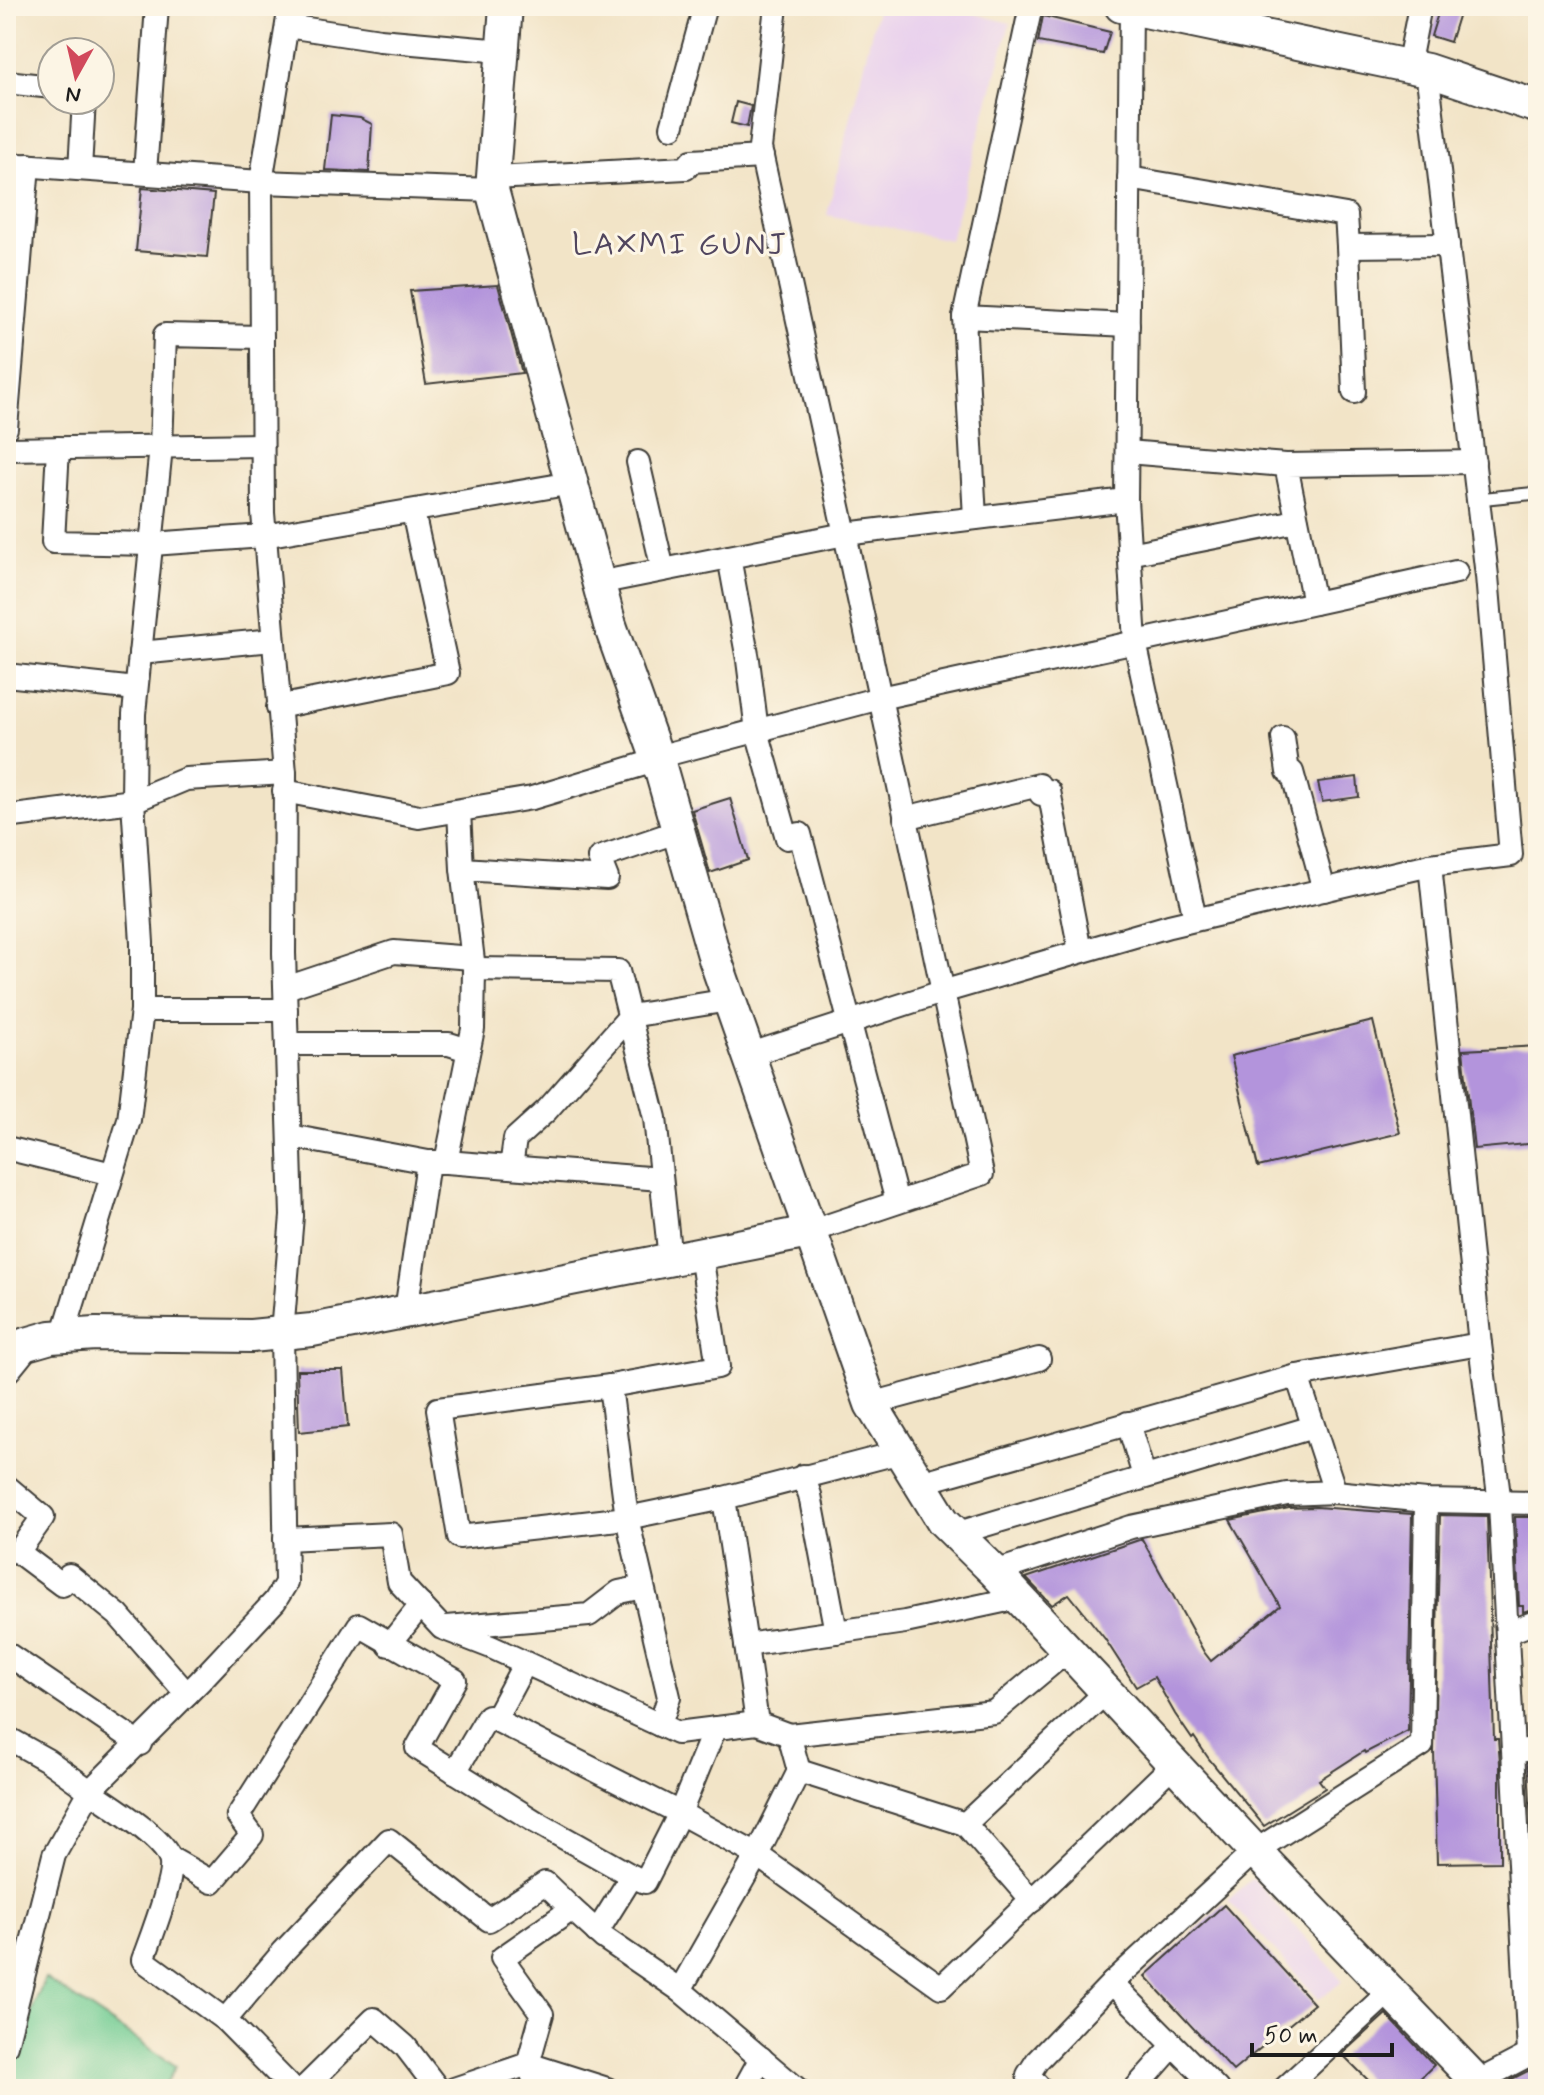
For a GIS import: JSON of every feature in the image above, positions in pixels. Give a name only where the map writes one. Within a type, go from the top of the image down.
[{"type":"main road","points":[[506,6],[492,184],[610,625],[658,758],[729,1000],[871,1404],[943,1521],[995,1572],[1480,2086]]},
{"type":"main road","points":[[1126,7],[1418,68],[1538,107]]},
{"type":"main road","points":[[7,1362],[23,1345],[51,1337],[251,1336],[312,1330],[809,1232]]},
{"type":"street","points":[[145,173],[157,6]]},
{"type":"street","points":[[672,127],[705,6]]},
{"type":"street","points":[[776,6],[760,148],[982,1174],[809,1232]]},
{"type":"street","points":[[975,518],[964,317],[1031,6]]},
{"type":"street","points":[[748,1055],[942,992],[1195,919],[1430,865],[1511,855],[1474,462],[1448,245],[1418,68],[1420,6]]},
{"type":"street","points":[[1126,7],[1129,178],[1126,500],[1135,642],[1195,919]]},
{"type":"street","points":[[6,2045],[54,1855],[90,1791],[140,1744],[275,1601],[286,1583],[282,1333],[292,1216],[286,999],[285,782],[264,536],[261,182],[289,16],[380,40],[502,51]]},
{"type":"street","points":[[6,82],[36,85]]},
{"type":"street","points":[[80,169],[83,116]]},
{"type":"street","points":[[6,428],[17,165],[261,182],[492,184],[686,168],[692,161],[762,157]]},
{"type":"street","points":[[1129,178],[1346,215],[1354,392]]},
{"type":"street","points":[[1348,246],[1448,245]]},
{"type":"street","points":[[964,317],[1128,325]]},
{"type":"street","points":[[63,1336],[129,1120],[142,1010],[142,943],[133,801],[136,689],[161,447],[165,335],[262,337]]},
{"type":"street","points":[[6,449],[262,445]]},
{"type":"street","points":[[58,448],[53,542],[152,544],[264,536],[572,483]]},
{"type":"street","points":[[1127,452],[1286,465],[1474,462]]},
{"type":"street","points":[[638,462],[663,570]]},
{"type":"street","points":[[1286,465],[1314,603]]},
{"type":"street","points":[[598,583],[845,534],[1126,500]]},
{"type":"street","points":[[278,707],[448,673],[413,512]]},
{"type":"street","points":[[1129,554],[1297,521]]},
{"type":"street","points":[[729,557],[757,731],[787,838],[800,834],[897,1202]]},
{"type":"street","points":[[6,817],[133,801],[186,779],[285,782],[419,817],[459,811],[532,798],[658,758],[880,698],[1456,572]]},
{"type":"street","points":[[140,653],[273,640]]},
{"type":"street","points":[[6,675],[136,689]]},
{"type":"street","points":[[1283,738],[1288,772],[1292,772],[1324,890]]},
{"type":"street","points":[[905,818],[1039,785],[1041,794],[1049,791],[1080,951]]},
{"type":"street","points":[[406,1311],[437,1162],[473,1029],[473,964],[459,811]]},
{"type":"street","points":[[462,869],[607,878],[599,858],[679,831]]},
{"type":"street","points":[[1430,865],[1480,1344],[1500,1504],[1514,1751],[1528,1830],[1534,2052],[1480,2086]]},
{"type":"street","points":[[142,1010],[286,999],[394,952],[473,964],[618,971],[655,1118],[670,1260]]},
{"type":"street","points":[[511,1167],[515,1139],[547,1110],[630,1016],[729,1000]]},
{"type":"street","points":[[287,1044],[449,1044],[468,1050]]},
{"type":"street","points":[[290,1136],[437,1162],[661,1179]]},
{"type":"street","points":[[6,1148],[112,1174]]},
{"type":"street","points":[[701,1254],[718,1367],[610,1386],[438,1409],[459,1537],[627,1518],[724,1498],[901,1452]]},
{"type":"street","points":[[920,1483],[1297,1376],[1480,1344]]},
{"type":"street","points":[[871,1404],[1039,1359]]},
{"type":"street","points":[[1297,1376],[1335,1492]]},
{"type":"street","points":[[610,1386],[627,1518],[669,1697],[660,1725]]},
{"type":"street","points":[[1128,1423],[1144,1476]]},
{"type":"street","points":[[955,1534],[1313,1427]]},
{"type":"street","points":[[803,1476],[810,1495],[836,1632]]},
{"type":"street","points":[[6,1486],[43,1517],[18,1552],[62,1585],[69,1575],[118,1615],[187,1694]]},
{"type":"street","points":[[995,1572],[1131,1527],[1262,1497],[1335,1492],[1426,1501],[1538,1503]]},
{"type":"street","points":[[724,1498],[757,1723]]},
{"type":"street","points":[[1028,2084],[1037,2061],[1112,1983],[1255,1851],[1422,1745],[1426,1501]]},
{"type":"street","points":[[285,1539],[391,1534],[399,1582],[442,1628],[677,1733],[757,1723],[789,1735],[994,1712],[1067,1651]]},
{"type":"street","points":[[442,1628],[589,1615],[619,1592],[643,1587]]},
{"type":"street","points":[[746,1645],[905,1622],[1017,1598]]},
{"type":"street","points":[[389,1645],[421,1605]]},
{"type":"street","points":[[1507,1633],[1538,1621]]},
{"type":"street","points":[[6,1737],[47,1760],[151,1834],[170,1858],[212,1882],[252,1835],[238,1816],[359,1625],[389,1645],[455,1680],[417,1748],[536,1822],[645,1882],[680,1813],[715,1728]]},
{"type":"street","points":[[6,1653],[140,1744]]},
{"type":"street","points":[[495,1719],[525,1663]]},
{"type":"street","points":[[965,1824],[1106,1692]]},
{"type":"street","points":[[455,1772],[488,1716],[495,1719],[757,1855],[941,1987],[1175,1763]]},
{"type":"street","points":[[680,1990],[757,1855],[799,1771],[789,1735]]},
{"type":"street","points":[[1514,1751],[1538,1749]]},
{"type":"street","points":[[799,1771],[965,1824],[1032,1901]]},
{"type":"street","points":[[225,2020],[284,1951],[389,1840],[489,1920],[545,1883],[597,1932],[680,1990],[797,2089]]},
{"type":"street","points":[[170,1858],[171,1875],[143,1960],[225,2020],[293,2089]]},
{"type":"street","points":[[597,1932],[632,1876]]},
{"type":"street","points":[[538,2089],[528,2064],[542,2014],[502,1958],[572,1909]]},
{"type":"street","points":[[1112,1983],[1217,2089]]},
{"type":"street","points":[[1284,2089],[1390,1991]]},
{"type":"street","points":[[303,2089],[374,2019],[405,2046],[438,2089]]},
{"type":"street","points":[[1135,2089],[1173,2046]]},
{"type":"street","points":[[744,2089],[761,2058]]},
{"type":"street","points":[[454,2089],[528,2064],[607,2089]]},
{"type":"lane","points":[[1478,499],[1538,493]]},
{"type":"shaded area","points":[[878,6],[944,6],[1010,23],[950,240],[827,215]]},
{"type":"shaded area","points":[[1253,1878],[1343,1981],[1319,1999],[1228,1900]]},
{"type":"green space","points":[[45,1978],[176,2066],[163,2089],[6,2089],[6,2077]]},
{"type":"building","points":[[1440,7],[1459,13],[1450,42],[1431,36]]},
{"type":"building","points":[[1043,16],[1110,32],[1103,54],[1038,42]]},
{"type":"building","points":[[736,102],[751,106],[747,127],[731,123]]},
{"type":"building","points":[[331,115],[360,118],[372,124],[369,172],[325,170]]},
{"type":"building","points":[[142,188],[214,194],[207,257],[136,251]]},
{"type":"building","points":[[498,285],[522,373],[426,384],[410,291]]},
{"type":"building","points":[[1357,777],[1359,797],[1322,802],[1318,782]]},
{"type":"building","points":[[730,798],[748,860],[710,873],[692,810]]},
{"type":"building","points":[[1373,1021],[1400,1133],[1258,1167],[1231,1056]]},
{"type":"building","points":[[1538,1046],[1538,1143],[1474,1149],[1463,1050]]},
{"type":"building","points":[[297,1370],[343,1370],[348,1427],[299,1432]]},
{"type":"building","points":[[1289,1508],[1412,1514],[1408,1731],[1364,1751],[1319,1780],[1325,1788],[1264,1826],[1194,1737],[1192,1739],[1154,1677],[1136,1687],[1105,1639],[1069,1594],[1052,1605],[1026,1578],[1142,1539],[1211,1661],[1280,1606],[1230,1520]]},
{"type":"building","points":[[1440,1515],[1487,1516],[1494,1739],[1498,1739],[1500,1763],[1500,1862],[1437,1863],[1434,1751]]},
{"type":"building","points":[[1515,1517],[1538,1517],[1538,1607],[1523,1612],[1523,1606],[1519,1606]]},
{"type":"building","points":[[1538,1763],[1538,1839],[1532,1840],[1528,1764]]},
{"type":"building","points":[[1224,1905],[1314,2004],[1233,2071],[1145,1976]]},
{"type":"building","points":[[1386,2014],[1434,2065],[1409,2089],[1377,2089],[1342,2054]]},
{"type":"building","points":[[1538,2066],[1538,2089],[1517,2089],[1510,2080]]},
{"type":"district","name":"LAXMI GUNJ","points":[[680,243]]}]
